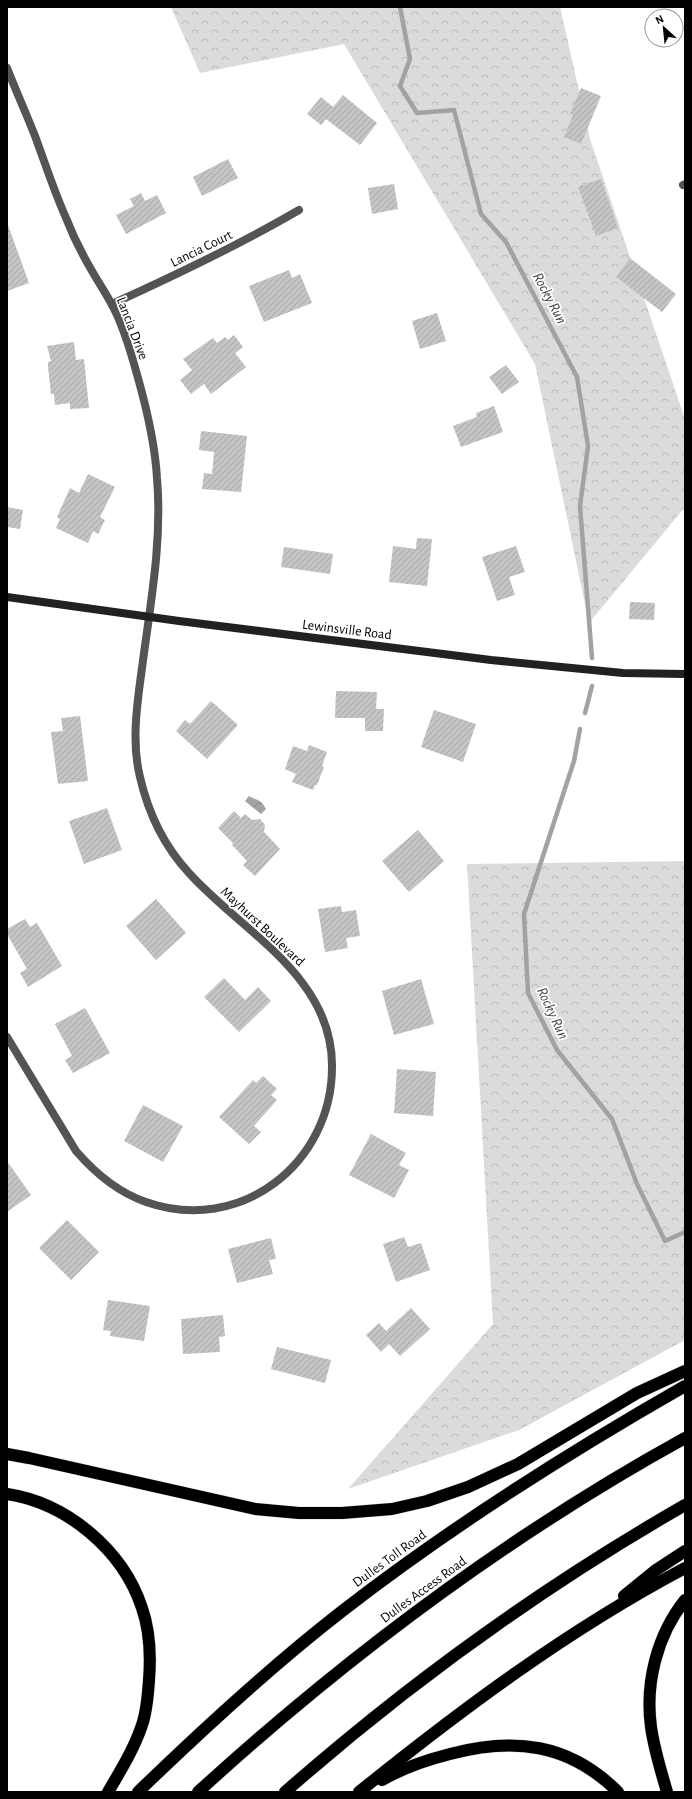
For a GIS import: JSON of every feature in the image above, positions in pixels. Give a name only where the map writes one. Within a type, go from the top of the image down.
[{"type":"highway","points":[[7,1454],[254,1509],[342,1513],[392,1509],[427,1501],[468,1487],[518,1464],[637,1393],[685,1371]]},
{"type":"highway","name":"Dulles Toll Road","points":[[138,1792],[205,1727],[257,1681],[370,1590],[460,1526],[538,1474],[622,1422],[685,1386]]},
{"type":"highway","name":"Dulles Access Road","points":[[198,1792],[258,1738],[330,1678],[438,1595],[565,1510],[685,1438]]},
{"type":"highway","points":[[7,1494],[28,1498],[44,1504],[71,1518],[85,1528],[118,1562],[132,1586],[142,1608],[148,1631],[150,1660],[148,1690],[143,1723],[128,1758],[108,1792]]},
{"type":"highway","points":[[285,1792],[407,1690],[484,1633],[602,1554],[685,1505]]},
{"type":"highway","points":[[585,1626],[652,1573],[685,1550]]},
{"type":"highway","points":[[360,1792],[472,1704],[539,1656],[585,1626],[685,1568]]},
{"type":"highway","points":[[667,1792],[651,1727],[650,1691],[657,1654],[663,1637],[685,1600]]},
{"type":"highway","points":[[360,1792],[385,1778],[421,1762],[466,1749],[504,1744],[541,1748],[567,1757],[596,1773],[618,1792]]},
{"type":"main road","name":"Lewinsville Road","points":[[7,597],[491,660],[623,673],[685,674]]},
{"type":"street","name":"Lancia Drive","points":[[7,68],[66,218],[89,266],[112,304],[129,345],[147,411],[157,472],[159,509],[158,546],[149,616]]},
{"type":"street","name":"Lancia Court","points":[[112,304],[205,261],[258,234],[299,210]]},
{"type":"street","name":"Mayhurst Boulevard","points":[[7,1037],[76,1151],[90,1167],[107,1182],[126,1194],[147,1203],[169,1208],[190,1210],[236,1204],[259,1194],[279,1181],[295,1166],[308,1149],[320,1129],[332,1085],[333,1062],[331,1048],[322,1017],[312,995],[298,975],[281,958],[212,896],[188,872],[170,849],[156,826],[146,799],[138,772],[135,742],[141,676],[149,616]]},
{"type":"green space","points":[[171,7],[560,7],[590,139],[685,419],[685,507],[589,623],[535,364],[344,44],[200,73]]},
{"type":"green space","points":[[685,861],[685,1340],[519,1430],[348,1489],[493,1324],[467,864]]},
{"type":"water","points":[[249,796],[260,801],[264,805],[266,809],[261,814],[245,801]]},
{"type":"building","points":[[581,88],[601,96],[581,144],[564,137],[573,115],[570,114]]},
{"type":"building","points":[[343,95],[377,123],[360,145],[326,119],[321,125],[307,114],[321,97],[333,107]]},
{"type":"building","points":[[228,159],[238,178],[202,196],[193,177]]},
{"type":"building","points":[[601,179],[618,228],[596,236],[578,187]]},
{"type":"building","points":[[394,184],[398,209],[372,214],[368,188]]},
{"type":"building","points":[[141,193],[145,201],[157,195],[166,213],[126,234],[116,215],[134,206],[130,199]]},
{"type":"building","points":[[7,225],[29,283],[7,291]]},
{"type":"building","points":[[630,258],[676,294],[662,312],[616,277]]},
{"type":"building","points":[[289,270],[292,278],[300,274],[312,303],[264,322],[249,286]]},
{"type":"building","points":[[437,313],[446,341],[420,349],[412,321]]},
{"type":"building","points":[[234,335],[243,347],[235,353],[246,367],[211,394],[204,384],[191,394],[180,380],[192,370],[183,359],[213,338],[217,343],[225,337],[228,340]]},
{"type":"building","points":[[74,342],[76,360],[84,359],[89,408],[70,409],[70,403],[55,405],[54,394],[51,394],[48,362],[51,361],[47,346]]},
{"type":"building","points":[[506,365],[519,382],[502,394],[489,377]]},
{"type":"building","points":[[494,406],[503,432],[461,447],[453,426],[477,417],[476,413]]},
{"type":"building","points":[[201,431],[247,436],[241,492],[202,489],[204,473],[212,474],[214,452],[199,450]]},
{"type":"building","points":[[88,474],[115,487],[100,517],[105,520],[98,534],[93,531],[88,543],[56,528],[60,519],[57,517],[70,488],[79,493]]},
{"type":"building","points":[[7,507],[23,510],[20,529],[7,527]]},
{"type":"building","points":[[417,538],[432,539],[427,586],[389,582],[393,546],[416,549]]},
{"type":"building","points":[[516,546],[525,572],[509,577],[515,595],[497,601],[482,557]]},
{"type":"building","points":[[284,547],[333,554],[330,574],[281,567]]},
{"type":"building","points":[[630,602],[655,603],[654,620],[629,619]]},
{"type":"building","points":[[336,691],[377,692],[376,709],[384,709],[383,731],[365,731],[365,718],[335,718]]},
{"type":"building","points":[[211,701],[238,725],[207,759],[176,731],[185,720],[190,724]]},
{"type":"building","points":[[434,710],[476,724],[463,762],[421,747]]},
{"type":"building","points":[[80,716],[88,781],[58,784],[51,732],[63,731],[61,718]]},
{"type":"building","points":[[309,745],[327,752],[322,766],[324,767],[317,785],[315,785],[313,790],[292,782],[296,774],[285,769],[293,746],[307,751]]},
{"type":"building","points":[[107,808],[122,850],[84,864],[69,821]]},
{"type":"building","points":[[234,811],[241,818],[245,814],[252,820],[260,819],[265,825],[264,832],[280,849],[255,876],[243,865],[247,861],[232,845],[233,843],[218,828]]},
{"type":"building","points":[[418,830],[444,861],[409,892],[382,861]]},
{"type":"building","points":[[156,899],[186,933],[156,960],[126,926]]},
{"type":"building","points":[[341,906],[342,912],[356,910],[360,936],[346,938],[348,948],[325,952],[318,909]]},
{"type":"building","points":[[25,919],[30,927],[37,923],[62,966],[28,987],[20,973],[27,969],[7,934],[7,929]]},
{"type":"building","points":[[224,978],[245,1000],[258,987],[271,1001],[239,1032],[204,997]]},
{"type":"building","points":[[421,979],[434,1024],[394,1035],[382,991]]},
{"type":"building","points":[[85,1008],[110,1053],[73,1073],[65,1060],[72,1056],[55,1024]]},
{"type":"building","points":[[397,1069],[436,1072],[433,1116],[394,1113]]},
{"type":"building","points":[[263,1076],[277,1089],[271,1095],[277,1100],[254,1126],[261,1132],[249,1144],[219,1117],[253,1080],[256,1083]]},
{"type":"building","points":[[143,1105],[183,1126],[163,1162],[124,1141]]},
{"type":"building","points":[[371,1134],[406,1153],[399,1165],[409,1170],[394,1198],[349,1175]]},
{"type":"building","points":[[7,1161],[31,1195],[7,1212]]},
{"type":"building","points":[[67,1220],[99,1252],[71,1280],[39,1248]]},
{"type":"building","points":[[404,1237],[408,1247],[421,1243],[430,1270],[396,1282],[383,1244]]},
{"type":"building","points":[[271,1238],[276,1259],[269,1260],[273,1274],[237,1283],[228,1249]]},
{"type":"building","points":[[108,1300],[150,1306],[144,1341],[110,1336],[111,1331],[103,1330]]},
{"type":"building","points":[[411,1308],[430,1329],[400,1356],[389,1344],[381,1352],[366,1335],[379,1323],[386,1331]]},
{"type":"building","points":[[223,1315],[225,1336],[219,1337],[220,1352],[183,1354],[181,1319]]},
{"type":"building","points":[[277,1347],[331,1360],[325,1383],[271,1369]]},
{"type":"waterway","name":"Rocky Run","points":[[400,7],[410,59],[400,86],[417,113],[454,110],[481,214],[506,242],[577,377],[588,446],[580,506],[592,658]]},
{"type":"waterway","name":"Rocky Run","points":[[585,713],[592,686]]},
{"type":"waterway","name":"Rocky Run","points":[[580,729],[574,761],[524,914],[528,993],[557,1050],[612,1119],[637,1184],[665,1241],[685,1232]]}]
